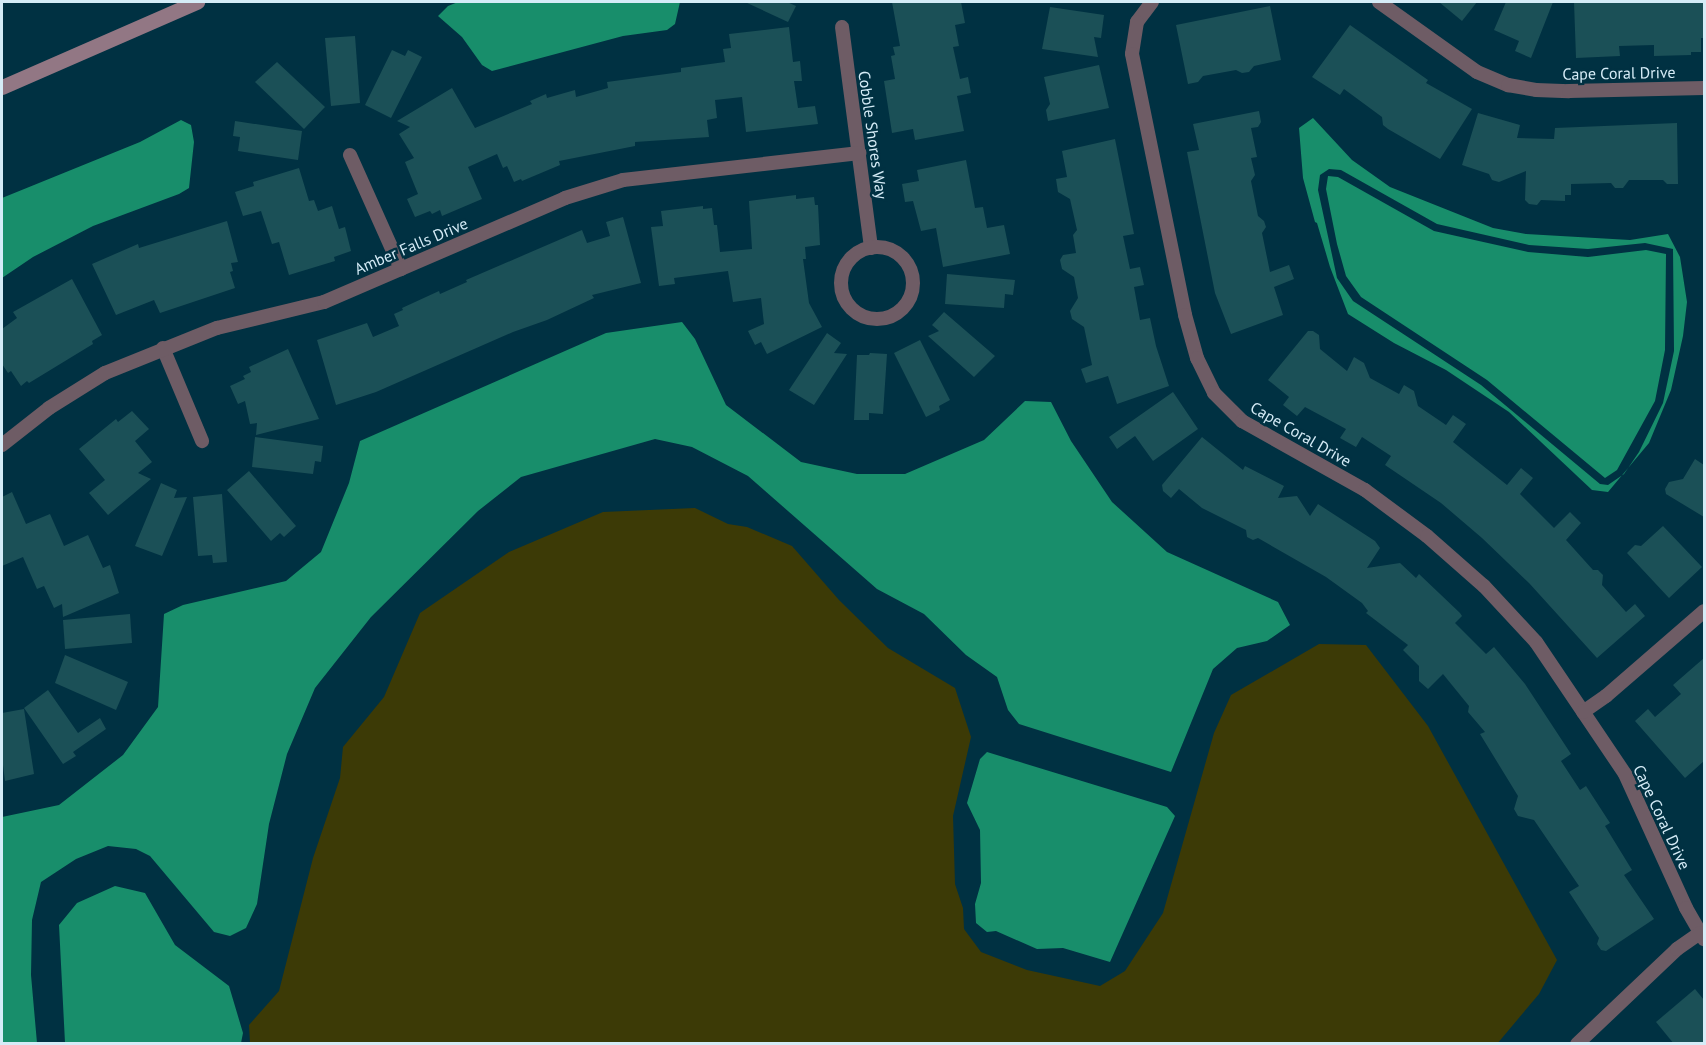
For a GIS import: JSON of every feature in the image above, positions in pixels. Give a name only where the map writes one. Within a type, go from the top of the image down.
[{"type":"street","points":[[2,87],[197,2]]},
{"type":"street","name":"Cape Coral Drive","points":[[1152,2],[1137,22],[1132,54],[1185,315],[1197,358],[1214,393],[1242,421],[1365,490],[1427,536],[1484,585],[1536,642],[1625,774],[1686,908],[1702,936]]},
{"type":"street","name":"Cape Coral Drive","points":[[1379,2],[1477,72],[1508,84],[1536,90],[1569,91],[1704,88]]},
{"type":"street","name":"Cobble Shores Way","points":[[842,27],[871,248]]},
{"type":"street","name":"Amber Falls Drive","points":[[2,445],[49,408],[105,373],[217,328],[324,302],[565,198],[623,180],[860,153]]},
{"type":"street","points":[[350,155],[401,268]]},
{"type":"street","points":[[871,248],[895,252],[910,269],[913,280],[907,303],[899,312],[877,320],[855,312],[842,292],[841,280],[851,259],[871,248]]},
{"type":"street","points":[[163,348],[202,441]]},
{"type":"street","points":[[1583,712],[1606,696],[1704,611]]},
{"type":"street","points":[[1577,1044],[1677,950],[1702,936]]},
{"type":"shaded area","points":[[458,2],[680,2],[675,24],[667,30],[623,36],[492,71],[482,65],[462,37],[438,16],[448,6]]},
{"type":"shaded area","points":[[1313,118],[1352,160],[1390,187],[1493,228],[1526,234],[1630,240],[1668,234],[1680,257],[1687,302],[1683,336],[1671,390],[1649,443],[1628,468],[1639,452],[1663,403],[1674,351],[1673,249],[1645,243],[1588,249],[1529,245],[1437,224],[1341,170],[1329,169],[1320,175],[1318,190],[1337,278],[1353,301],[1481,385],[1600,484],[1608,485],[1622,476],[1608,492],[1592,490],[1509,412],[1446,370],[1394,343],[1348,314],[1315,222],[1303,178],[1299,128]]},
{"type":"shaded area","points":[[181,120],[191,125],[194,142],[189,188],[179,194],[93,226],[33,257],[2,278],[2,198],[140,142]]},
{"type":"shaded area","points":[[1328,176],[1338,177],[1434,231],[1528,252],[1588,257],[1646,250],[1666,254],[1665,350],[1655,401],[1617,470],[1605,478],[1487,380],[1361,297],[1346,276],[1337,244],[1326,189]]},
{"type":"shaded area","points":[[682,322],[695,339],[726,405],[801,462],[857,474],[905,474],[984,440],[1025,401],[1051,402],[1071,441],[1112,502],[1167,552],[1278,602],[1290,625],[1267,641],[1237,648],[1213,669],[1171,772],[1019,724],[1008,710],[997,677],[966,655],[924,614],[877,589],[748,476],[692,447],[655,439],[521,477],[478,511],[371,617],[315,688],[287,754],[269,824],[257,904],[246,928],[230,936],[214,932],[150,856],[136,849],[108,846],[76,859],[41,882],[32,920],[31,975],[37,1043],[2,1043],[2,817],[59,805],[123,755],[158,707],[164,614],[183,605],[286,581],[321,552],[349,483],[360,441],[606,333]]},
{"type":"shaded area","points":[[695,508],[728,524],[747,527],[792,546],[839,600],[888,648],[955,688],[971,737],[953,816],[955,884],[963,908],[964,929],[981,952],[1027,970],[1100,986],[1125,971],[1163,913],[1214,733],[1231,695],[1319,644],[1366,645],[1428,726],[1557,960],[1539,994],[1497,1044],[250,1043],[249,1025],[279,991],[313,858],[340,778],[343,747],[384,697],[420,613],[509,552],[603,512]]},
{"type":"shaded area","points":[[987,752],[1167,807],[1175,816],[1110,962],[1063,948],[1037,949],[996,931],[987,932],[976,923],[975,904],[981,883],[980,830],[967,803],[980,759]]},
{"type":"shaded area","points":[[115,886],[145,893],[175,945],[229,986],[243,1033],[241,1043],[65,1043],[59,925],[77,903]]},
{"type":"building","points":[[745,2],[787,2],[796,6],[788,22]]},
{"type":"building","points":[[892,2],[961,2],[965,23],[955,25],[959,46],[953,47],[960,79],[968,77],[971,93],[957,96],[964,131],[915,140],[913,129],[892,133],[884,81],[895,79],[891,56],[895,55],[893,47],[900,46]]},
{"type":"building","points":[[1439,2],[1477,2],[1462,21]]},
{"type":"building","points":[[1506,2],[1553,2],[1531,58],[1515,51],[1519,41],[1494,30]]},
{"type":"building","points":[[1574,2],[1704,2],[1704,38],[1701,38],[1701,52],[1691,52],[1691,55],[1654,56],[1654,45],[1619,46],[1620,56],[1576,58]]},
{"type":"building","points":[[1270,6],[1281,60],[1254,66],[1249,72],[1242,73],[1236,70],[1203,76],[1198,82],[1188,84],[1176,25]]},
{"type":"building","points":[[1050,7],[1104,15],[1101,38],[1094,37],[1098,57],[1042,49]]},
{"type":"building","points":[[1350,25],[1428,80],[1426,83],[1472,109],[1440,159],[1388,129],[1383,125],[1382,117],[1344,89],[1340,95],[1312,77]]},
{"type":"building","points":[[789,27],[793,62],[800,61],[802,81],[794,81],[798,108],[815,106],[818,124],[746,132],[742,97],[715,100],[717,118],[707,120],[709,137],[635,142],[635,146],[559,161],[560,165],[522,181],[521,179],[514,182],[507,166],[503,168],[497,154],[468,167],[482,199],[442,216],[440,210],[415,217],[407,199],[418,194],[405,162],[414,158],[399,134],[410,127],[397,121],[452,88],[475,128],[532,104],[530,101],[546,94],[547,98],[575,90],[576,97],[608,88],[607,82],[681,72],[681,68],[725,62],[723,49],[731,48],[729,34]]},
{"type":"building","points":[[355,36],[360,103],[331,106],[325,38]]},
{"type":"building","points":[[392,50],[405,56],[408,50],[422,57],[391,118],[365,105]]},
{"type":"building","points":[[277,62],[325,107],[304,129],[255,82]]},
{"type":"building","points":[[1099,65],[1109,108],[1048,121],[1046,110],[1050,104],[1044,77]]},
{"type":"building","points":[[1259,111],[1261,122],[1258,127],[1251,128],[1257,157],[1251,158],[1255,175],[1251,181],[1258,216],[1264,221],[1266,227],[1262,233],[1270,272],[1289,265],[1294,279],[1274,287],[1283,315],[1231,334],[1215,293],[1187,152],[1199,150],[1193,124]]},
{"type":"building","points":[[1478,113],[1520,125],[1517,138],[1554,139],[1555,128],[1677,123],[1678,184],[1667,184],[1663,180],[1629,180],[1623,188],[1615,188],[1611,183],[1571,184],[1571,195],[1565,195],[1565,201],[1541,200],[1537,205],[1529,204],[1525,200],[1526,171],[1499,182],[1492,180],[1489,174],[1462,165]]},
{"type":"building","points":[[235,121],[302,131],[298,160],[238,151],[240,137],[233,136]]},
{"type":"building","points":[[1115,139],[1134,234],[1123,236],[1130,269],[1140,267],[1144,285],[1134,287],[1140,320],[1150,318],[1169,386],[1117,404],[1108,376],[1086,383],[1081,369],[1092,365],[1084,327],[1072,319],[1070,311],[1078,298],[1074,277],[1062,269],[1060,260],[1063,255],[1076,253],[1073,235],[1077,230],[1070,199],[1058,192],[1056,179],[1067,177],[1062,151]]},
{"type":"building","points":[[966,160],[975,208],[983,207],[987,228],[1004,225],[1010,254],[943,267],[936,228],[921,231],[913,201],[905,202],[902,184],[919,181],[917,170]]},
{"type":"building","points":[[299,168],[309,201],[314,200],[318,211],[332,206],[339,229],[345,227],[351,251],[334,257],[335,261],[289,275],[279,242],[272,244],[261,211],[243,216],[235,192],[254,186],[253,182]]},
{"type":"building","points":[[796,195],[796,199],[814,197],[815,205],[818,205],[820,245],[805,247],[806,259],[803,259],[809,303],[822,327],[767,354],[761,342],[755,345],[748,331],[764,324],[761,298],[733,302],[728,271],[674,278],[675,284],[659,286],[651,227],[663,226],[661,211],[703,206],[703,209],[712,208],[714,225],[717,225],[720,252],[752,249],[749,201]]},
{"type":"building","points":[[623,217],[641,283],[592,295],[594,298],[547,320],[513,332],[376,392],[336,405],[317,340],[367,323],[373,337],[399,326],[394,314],[403,310],[402,308],[439,291],[440,294],[467,282],[466,280],[582,230],[587,243],[610,236],[606,222]]},
{"type":"building","points":[[227,221],[238,262],[231,263],[233,271],[230,272],[235,288],[160,313],[154,300],[116,315],[92,264],[138,244],[139,248]]},
{"type":"building","points":[[947,274],[1015,280],[1013,295],[1005,294],[1004,308],[945,304]]},
{"type":"building","points":[[72,279],[102,335],[92,341],[93,344],[21,386],[11,371],[8,373],[2,364],[2,329],[17,318],[13,312]]},
{"type":"building","points":[[944,312],[995,356],[974,377],[928,336],[939,331],[932,325]]},
{"type":"building","points":[[1308,331],[1319,335],[1320,349],[1347,371],[1354,357],[1364,363],[1370,378],[1399,394],[1404,385],[1414,391],[1418,406],[1446,425],[1453,415],[1466,424],[1453,442],[1507,485],[1521,468],[1533,478],[1520,494],[1554,528],[1570,512],[1581,523],[1566,540],[1593,570],[1598,570],[1603,575],[1602,585],[1626,612],[1635,604],[1645,616],[1597,658],[1529,583],[1482,538],[1441,503],[1385,465],[1391,456],[1362,437],[1356,447],[1340,438],[1346,429],[1305,407],[1297,416],[1283,405],[1289,397],[1268,380]]},
{"type":"building","points":[[827,333],[841,343],[834,353],[847,354],[814,405],[789,390]]},
{"type":"building","points":[[920,340],[950,400],[939,406],[940,410],[926,417],[894,353]]},
{"type":"building","points":[[288,349],[319,419],[256,435],[257,423],[250,424],[245,401],[238,404],[230,386],[245,379],[243,376],[251,372],[249,367]]},
{"type":"building","points":[[870,353],[887,354],[883,414],[869,413],[869,420],[854,420],[857,355],[869,355]]},
{"type":"building","points":[[1173,392],[1198,429],[1153,461],[1135,436],[1117,449],[1109,437]]},
{"type":"building","points":[[132,411],[149,429],[135,441],[152,462],[138,473],[151,479],[108,515],[89,493],[105,480],[79,449],[116,419],[118,422]]},
{"type":"building","points":[[255,437],[323,446],[321,462],[315,461],[313,474],[252,467]]},
{"type":"building","points":[[1202,437],[1243,470],[1245,466],[1284,486],[1278,498],[1297,496],[1310,516],[1318,504],[1375,541],[1380,548],[1367,568],[1400,563],[1416,578],[1419,574],[1460,613],[1462,616],[1455,623],[1486,654],[1494,647],[1525,684],[1571,754],[1561,761],[1580,790],[1586,786],[1610,823],[1605,826],[1632,870],[1624,875],[1654,919],[1606,951],[1601,950],[1597,944],[1599,938],[1569,892],[1579,886],[1534,820],[1518,816],[1514,809],[1518,796],[1480,734],[1485,732],[1468,712],[1469,706],[1443,674],[1428,689],[1419,681],[1419,666],[1403,650],[1408,645],[1366,613],[1368,611],[1362,603],[1326,577],[1258,538],[1253,540],[1247,537],[1246,530],[1202,508],[1179,489],[1171,498],[1163,491],[1162,485]]},
{"type":"building","points":[[1695,459],[1704,465],[1704,517],[1666,494],[1665,489],[1669,482],[1683,479]]},
{"type":"building","points":[[249,471],[296,526],[284,537],[280,533],[271,541],[227,490]]},
{"type":"building","points":[[161,483],[177,490],[174,498],[187,497],[162,556],[135,546]]},
{"type":"building","points":[[12,492],[26,524],[50,514],[64,546],[88,535],[103,568],[110,565],[119,593],[63,617],[62,604],[54,608],[44,586],[37,589],[23,557],[2,566],[2,497]]},
{"type":"building","points":[[222,494],[227,562],[213,563],[212,555],[198,556],[193,497]]},
{"type":"building","points":[[1663,526],[1702,567],[1669,598],[1627,553],[1635,545],[1641,546]]},
{"type":"building","points":[[130,614],[132,643],[65,649],[63,620]]},
{"type":"building","points":[[65,655],[128,682],[116,710],[55,683]]},
{"type":"building","points":[[1704,658],[1704,761],[1685,778],[1635,721],[1648,709],[1655,717],[1681,694],[1673,685]]},
{"type":"building","points":[[48,690],[78,733],[100,718],[106,729],[73,752],[76,756],[63,764],[24,708]]},
{"type":"building","points":[[24,709],[34,774],[5,781],[2,757],[2,713]]},
{"type":"building","points":[[1695,989],[1704,1000],[1704,1044],[1674,1044],[1656,1022]]}]
